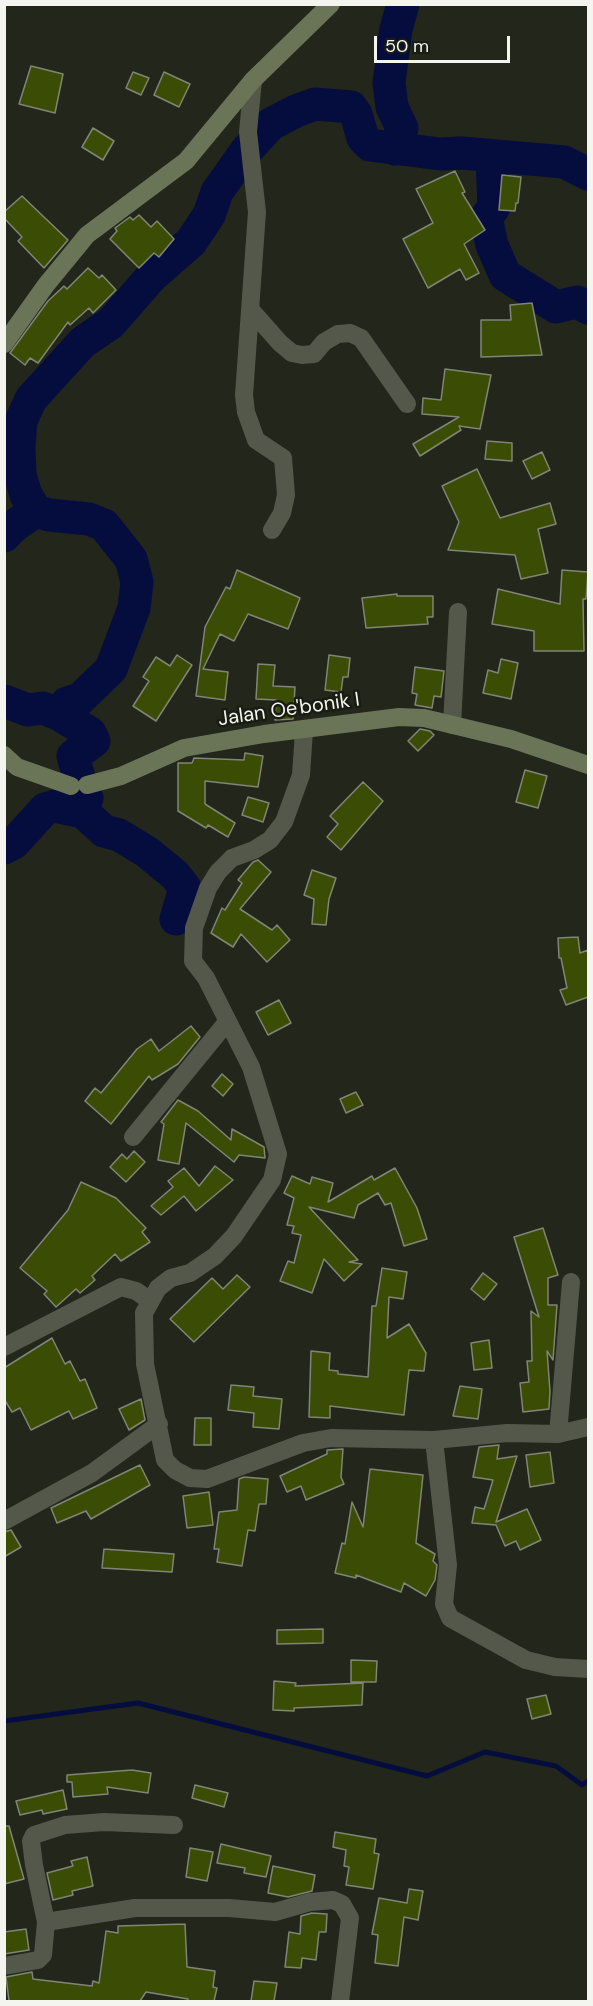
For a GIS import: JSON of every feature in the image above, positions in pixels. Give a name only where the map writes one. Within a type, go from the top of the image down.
[{"type":"street","points":[[4,344],[46,285],[87,235],[186,161],[254,80],[331,4]]},
{"type":"street","points":[[254,80],[248,132],[257,213],[244,385],[246,412],[256,440],[283,458],[286,495],[282,513],[272,530]]},
{"type":"street","points":[[250,309],[280,343],[292,353],[302,356],[314,354],[324,342],[338,334],[350,333],[361,338],[407,404]]},
{"type":"street","points":[[452,725],[458,612]]},
{"type":"street","name":"Jalan Oe'bonik I","points":[[4,756],[17,767],[79,786],[121,776],[184,748],[264,734],[399,717],[424,718],[511,739],[588,765]]},
{"type":"street","points":[[304,730],[301,775],[284,822],[270,840],[254,850],[232,858],[218,872],[208,888],[194,928],[193,962],[206,978],[251,1067],[278,1154],[272,1180],[234,1236],[215,1256],[190,1274],[171,1278],[158,1288],[149,1300],[144,1313],[146,1364],[165,1460],[175,1470],[190,1478],[207,1479],[303,1443],[331,1438],[434,1440],[507,1433],[558,1434],[588,1427]]},
{"type":"street","points":[[134,1137],[227,1022]]},
{"type":"street","points":[[558,1434],[571,1282]]},
{"type":"street","points":[[4,1347],[121,1287],[136,1291],[149,1300]]},
{"type":"street","points":[[4,1521],[92,1473],[159,1424]]},
{"type":"street","points":[[434,1440],[448,1565],[444,1605],[450,1618],[526,1660],[555,1667],[588,1670]]},
{"type":"street","points":[[4,1966],[38,1960],[43,1955],[46,1922],[34,1865],[31,1841],[34,1835],[65,1825],[104,1822],[174,1825]]},
{"type":"street","points":[[46,1922],[135,1908],[229,1908],[275,1912],[309,1902],[333,1900],[342,1904],[350,1918],[340,2001]]},
{"type":"building","points":[[31,66],[63,74],[55,113],[19,104]]},
{"type":"building","points":[[133,72],[149,78],[141,95],[126,88]]},
{"type":"building","points":[[164,72],[190,84],[179,107],[154,95]]},
{"type":"building","points":[[93,128],[114,141],[103,160],[82,147]]},
{"type":"building","points":[[455,171],[465,192],[462,193],[485,230],[464,244],[479,273],[466,280],[460,269],[428,288],[403,239],[433,223],[416,189]]},
{"type":"building","points":[[502,175],[521,177],[515,211],[499,210]]},
{"type":"building","points":[[22,196],[68,240],[44,268],[18,241],[22,237],[4,218],[4,212]]},
{"type":"building","points":[[139,215],[151,227],[157,221],[174,239],[159,257],[154,253],[139,268],[110,239],[117,231],[115,228],[130,217],[133,220]]},
{"type":"building","points":[[88,268],[99,278],[102,275],[116,290],[93,313],[89,308],[70,325],[68,322],[38,363],[30,358],[25,365],[10,353],[48,301],[64,286],[67,289]]},
{"type":"building","points":[[532,303],[542,355],[481,357],[481,320],[511,320],[510,305]]},
{"type":"building","points":[[445,369],[491,375],[480,429],[459,426],[461,430],[420,456],[413,444],[459,417],[422,414],[423,398],[441,400]]},
{"type":"building","points":[[487,441],[512,443],[512,461],[485,459]]},
{"type":"building","points":[[542,452],[550,470],[532,479],[523,461]]},
{"type":"building","points":[[477,469],[500,518],[550,503],[556,524],[538,529],[548,573],[521,579],[515,555],[448,550],[459,522],[442,486]]},
{"type":"building","points":[[237,570],[300,598],[288,629],[248,614],[234,641],[220,634],[203,669],[228,672],[225,700],[196,696],[205,627],[226,587],[230,589]]},
{"type":"building","points":[[562,570],[588,572],[586,599],[583,599],[584,651],[534,651],[534,631],[492,624],[498,589],[560,604]]},
{"type":"building","points":[[397,594],[397,596],[433,596],[433,617],[427,617],[428,624],[366,628],[362,598]]},
{"type":"building","points":[[177,655],[192,665],[156,721],[133,706],[149,681],[143,677],[156,657],[170,666]]},
{"type":"building","points":[[329,655],[350,658],[348,677],[343,677],[341,692],[325,690]]},
{"type":"building","points":[[501,659],[518,663],[511,699],[483,693],[488,670],[498,673]]},
{"type":"building","points":[[258,664],[275,665],[273,686],[295,687],[293,719],[275,720],[276,700],[256,699]]},
{"type":"building","points":[[415,667],[444,671],[441,697],[434,696],[432,708],[415,705],[417,694],[412,693]]},
{"type":"building","points":[[420,729],[430,731],[434,735],[418,751],[408,741]]},
{"type":"building","points":[[245,753],[263,756],[258,787],[205,781],[205,804],[235,823],[228,837],[208,825],[206,828],[178,811],[178,763],[192,763],[194,758],[244,760]]},
{"type":"building","points":[[525,770],[547,776],[538,808],[516,802]]},
{"type":"building","points":[[363,782],[383,801],[341,850],[327,837],[338,824],[330,816]]},
{"type":"building","points":[[248,797],[269,803],[263,822],[242,815]]},
{"type":"building","points":[[258,860],[271,872],[240,909],[272,930],[277,925],[290,940],[267,962],[241,934],[233,947],[211,933],[222,908],[225,910],[242,883],[238,880],[253,862]]},
{"type":"building","points":[[312,870],[336,878],[329,899],[326,925],[312,924],[314,899],[304,895]]},
{"type":"building","points":[[578,937],[580,953],[588,950],[588,997],[566,1005],[560,990],[567,988],[561,958],[559,958],[558,938]]},
{"type":"building","points":[[279,1000],[291,1023],[268,1035],[256,1012]]},
{"type":"building","points":[[191,1026],[200,1037],[178,1064],[152,1080],[149,1076],[111,1124],[85,1101],[95,1088],[101,1093],[137,1049],[151,1039],[159,1051]]},
{"type":"building","points":[[222,1074],[233,1084],[223,1096],[212,1086]]},
{"type":"building","points":[[356,1092],[363,1105],[346,1113],[340,1099]]},
{"type":"building","points":[[178,1100],[198,1111],[231,1140],[232,1129],[264,1147],[265,1158],[239,1155],[234,1162],[186,1123],[179,1164],[158,1160],[164,1124],[161,1122]]},
{"type":"building","points":[[134,1151],[145,1162],[126,1182],[110,1167],[122,1154],[127,1159]]},
{"type":"building","points":[[215,1166],[233,1180],[196,1211],[184,1196],[161,1215],[151,1206],[173,1187],[168,1181],[184,1168],[199,1186]]},
{"type":"building","points":[[395,1168],[417,1208],[427,1239],[404,1246],[391,1203],[385,1205],[378,1193],[358,1205],[354,1218],[309,1207],[358,1260],[349,1262],[362,1264],[344,1281],[324,1259],[312,1293],[280,1281],[288,1261],[294,1263],[301,1235],[292,1233],[294,1226],[287,1225],[294,1198],[284,1193],[292,1176],[310,1184],[312,1177],[333,1183],[328,1202],[372,1176],[374,1180]]},
{"type":"building","points":[[81,1182],[116,1198],[146,1228],[142,1232],[150,1242],[121,1261],[115,1254],[92,1276],[95,1280],[80,1293],[76,1289],[56,1307],[44,1294],[47,1291],[20,1268],[68,1210]]},
{"type":"building","points":[[543,1228],[558,1275],[548,1278],[548,1305],[557,1305],[553,1360],[547,1351],[549,1409],[523,1412],[520,1383],[529,1382],[527,1361],[532,1361],[531,1311],[539,1317],[514,1237]]},
{"type":"building","points":[[382,1268],[407,1272],[403,1299],[389,1297],[387,1338],[409,1324],[426,1353],[424,1371],[409,1370],[404,1415],[330,1406],[330,1418],[309,1417],[311,1351],[330,1353],[329,1370],[338,1371],[338,1374],[368,1377],[372,1306],[376,1306]]},
{"type":"building","points":[[483,1273],[497,1284],[484,1300],[471,1289]]},
{"type":"building","points":[[237,1275],[250,1287],[194,1342],[170,1319],[212,1278],[223,1289]]},
{"type":"building","points":[[52,1338],[65,1364],[70,1361],[80,1381],[85,1379],[97,1408],[73,1419],[69,1411],[31,1430],[20,1408],[12,1412],[4,1399],[4,1368]]},
{"type":"building","points":[[489,1340],[492,1368],[474,1370],[471,1343]]},
{"type":"building","points":[[231,1385],[254,1387],[253,1396],[282,1399],[279,1429],[253,1427],[254,1413],[228,1410]]},
{"type":"building","points":[[460,1386],[482,1389],[478,1419],[453,1416]]},
{"type":"building","points":[[141,1399],[145,1420],[129,1430],[119,1409]]},
{"type":"building","points":[[195,1418],[211,1418],[211,1445],[194,1445]]},
{"type":"building","points":[[499,1445],[497,1459],[517,1456],[496,1522],[527,1509],[541,1540],[520,1550],[516,1541],[505,1546],[496,1525],[472,1523],[475,1507],[484,1509],[493,1480],[473,1477],[479,1447]]},
{"type":"building","points":[[343,1449],[341,1477],[344,1484],[306,1500],[301,1486],[287,1492],[280,1476],[327,1454],[327,1450]]},
{"type":"building","points":[[550,1452],[554,1483],[530,1487],[526,1455]]},
{"type":"building","points":[[140,1465],[150,1485],[91,1519],[86,1511],[57,1523],[51,1508]]},
{"type":"building","points":[[370,1469],[423,1475],[416,1543],[435,1554],[433,1561],[437,1565],[435,1580],[426,1596],[404,1583],[401,1592],[356,1575],[356,1578],[335,1573],[342,1543],[345,1544],[352,1502],[363,1527]]},
{"type":"building","points":[[244,1477],[268,1479],[266,1504],[259,1504],[255,1531],[248,1530],[242,1566],[217,1562],[219,1549],[214,1549],[219,1512],[237,1510],[239,1479]]},
{"type":"building","points":[[209,1492],[213,1525],[187,1528],[183,1496]]},
{"type":"building","points":[[11,1530],[21,1547],[4,1557],[4,1532]]},
{"type":"building","points":[[104,1549],[174,1554],[172,1572],[102,1568]]},
{"type":"building","points":[[323,1629],[323,1643],[277,1644],[277,1630]]},
{"type":"building","points":[[351,1660],[377,1661],[376,1682],[351,1682]]},
{"type":"building","points":[[274,1681],[296,1683],[295,1686],[363,1683],[362,1705],[294,1708],[294,1711],[273,1710]]},
{"type":"building","points":[[546,1695],[551,1714],[532,1719],[527,1699]]},
{"type":"building","points":[[132,1770],[151,1773],[148,1793],[107,1787],[108,1794],[73,1797],[72,1782],[67,1782],[67,1775]]},
{"type":"building","points":[[195,1785],[228,1793],[224,1807],[192,1798]]},
{"type":"building","points":[[63,1790],[67,1809],[43,1814],[42,1810],[20,1815],[16,1801]]},
{"type":"building","points":[[4,1826],[9,1826],[24,1879],[4,1884]]},
{"type":"building","points":[[335,1832],[376,1839],[374,1853],[379,1854],[373,1889],[346,1885],[349,1867],[344,1866],[346,1850],[333,1847]]},
{"type":"building","points":[[221,1844],[271,1856],[266,1877],[244,1873],[245,1868],[217,1863]]},
{"type":"building","points":[[190,1848],[213,1852],[207,1881],[186,1877]]},
{"type":"building","points":[[87,1857],[93,1886],[72,1891],[73,1895],[53,1900],[47,1873],[73,1866],[71,1861]]},
{"type":"building","points":[[273,1866],[315,1875],[312,1891],[288,1897],[268,1893]]},
{"type":"building","points":[[409,1889],[423,1891],[418,1920],[404,1917],[398,1966],[375,1963],[378,1935],[372,1934],[379,1898],[407,1903]]},
{"type":"building","points":[[312,1913],[327,1914],[326,1932],[319,1932],[316,1960],[302,1958],[301,1968],[285,1967],[289,1932],[300,1934],[301,1916]]},
{"type":"building","points":[[185,1924],[187,1967],[215,1971],[213,1987],[217,1988],[214,2001],[187,2001],[188,1999],[146,1992],[140,2001],[9,2001],[6,1977],[32,1972],[33,1979],[92,1986],[93,1981],[99,1983],[106,1931],[118,1933],[118,1926]]},
{"type":"building","points":[[26,1929],[29,1950],[4,1954],[4,1932]]},
{"type":"building","points":[[254,1981],[277,1983],[274,2001],[251,2001]]},
{"type":"waterway","points":[[395,149],[402,128],[392,107],[389,83],[396,29],[403,4]]},
{"type":"waterway","points":[[4,848],[14,843],[45,809],[55,806],[83,812],[87,798],[77,790],[79,777],[73,756],[94,741],[90,733],[60,715],[67,703],[80,699],[111,669],[134,608],[137,582],[131,559],[104,525],[89,519],[49,515],[36,511],[26,495],[20,475],[19,446],[21,421],[31,399],[83,342],[111,323],[152,276],[191,242],[209,215],[217,192],[246,151],[271,124],[296,111],[315,104],[351,107],[356,114],[363,138],[370,145],[440,154],[462,153],[564,162],[588,174]]},
{"type":"waterway","points":[[492,156],[494,207],[486,218],[492,245],[505,275],[556,307],[577,302],[588,308]]},
{"type":"waterway","points":[[4,536],[15,525],[36,511]]},
{"type":"waterway","points":[[4,701],[28,710],[43,708],[60,715]]},
{"type":"waterway","points":[[83,812],[104,831],[119,835],[147,852],[175,875],[185,888],[176,919]]},
{"type":"waterway","points":[[4,1721],[138,1703],[427,1776],[485,1752],[556,1766],[582,1785],[588,1781]]}]
